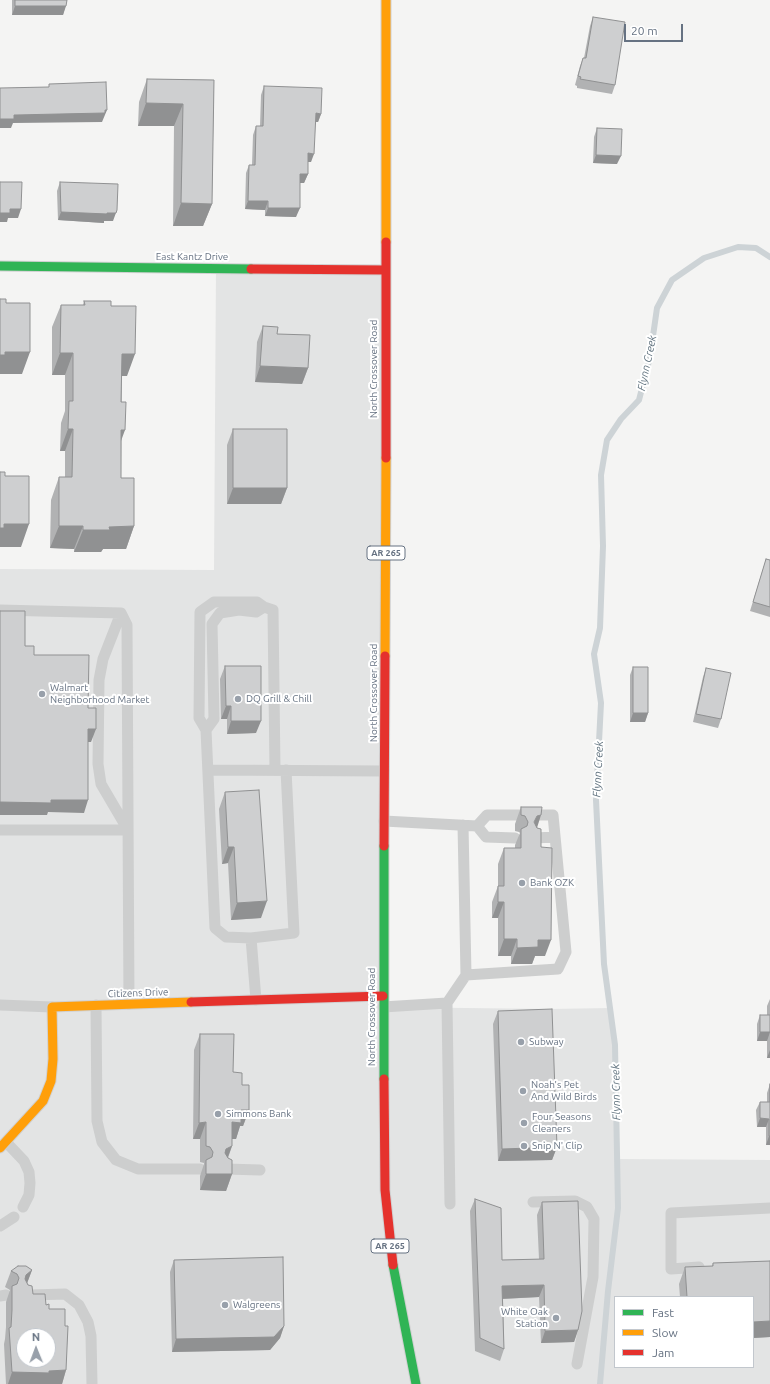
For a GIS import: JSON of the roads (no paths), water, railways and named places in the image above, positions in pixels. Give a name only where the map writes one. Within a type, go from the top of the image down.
[{"type":"main road","name":"North Crossover Road","points":[[386,0],[383,1001],[385,1185],[394,1275],[416,1384]]},
{"type":"main road","name":"East Kantz Drive","points":[[0,266],[385,270]]},
{"type":"main road","name":"Citizens Drive","points":[[52,1007],[256,1000],[383,1001]]},
{"type":"main road","points":[[3,1145],[43,1101],[51,1081],[53,1059],[52,1007]]},
{"type":"lane","points":[[214,602],[257,602],[264,608],[273,610],[281,770],[294,933],[252,938],[226,937],[214,928],[206,730],[199,718],[200,612],[214,602]]},
{"type":"lane","points":[[206,730],[214,719],[212,624],[220,613],[239,610],[256,612],[264,608]]},
{"type":"lane","points":[[0,610],[121,613]]},
{"type":"lane","points":[[121,613],[127,625],[129,1004]]},
{"type":"lane","points":[[121,613],[103,659],[99,680],[98,764],[101,784],[128,830]]},
{"type":"lane","points":[[208,770],[384,772]]},
{"type":"lane","points":[[466,975],[558,969],[566,952],[553,815],[487,815],[477,826]]},
{"type":"lane","points":[[384,821],[477,826],[486,837],[515,838]]},
{"type":"lane","points":[[450,1204],[447,1004],[466,975],[463,825]]},
{"type":"lane","points":[[0,830],[128,830]]},
{"type":"lane","points":[[535,838],[555,837]]},
{"type":"lane","points":[[252,938],[256,1000]]},
{"type":"lane","points":[[383,1001],[447,1004]]},
{"type":"lane","points":[[0,1005],[52,1007]]},
{"type":"lane","points":[[96,1005],[97,1121],[102,1142],[116,1160],[138,1169],[200,1169]]},
{"type":"lane","points":[[3,1145],[24,1161],[28,1172],[30,1183],[29,1195],[23,1207]]},
{"type":"lane","points":[[226,1169],[260,1170]]},
{"type":"lane","points":[[534,1202],[575,1200],[587,1207],[594,1219],[593,1277],[577,1364]]},
{"type":"lane","points":[[709,1267],[671,1269],[671,1213],[770,1208]]},
{"type":"lane","points":[[0,1226],[14,1217]]},
{"type":"lane","points":[[26,1295],[65,1294],[79,1305],[88,1322],[91,1336],[92,1384]]},
{"type":"waterway","name":"Flynn Creek","points":[[600,1384],[608,1291],[618,1208],[615,1045],[604,964],[596,800],[601,703],[594,654],[600,628],[603,546],[601,475],[607,440],[621,419],[639,400],[650,357],[657,308],[672,280],[704,258],[738,247],[756,248],[770,257]]},
{"type":"place","name":"Walmart Neighborhood Market","points":[[42,694]]},
{"type":"place","name":"DQ Grill & Chill","points":[[238,699]]},
{"type":"place","name":"Bank OZK","points":[[522,883]]},
{"type":"place","name":"Subway","points":[[521,1042]]},
{"type":"place","name":"Noah's Pet And Wild Birds","points":[[523,1091]]},
{"type":"place","name":"Simmons Bank","points":[[218,1114]]},
{"type":"place","name":"Four Seasons Cleaners","points":[[524,1123]]},
{"type":"place","name":"Snip N' Clip","points":[[524,1146]]},
{"type":"place","name":"Walgreens","points":[[225,1305]]},
{"type":"place","name":"White Oak Station","points":[[556,1318]]}]
